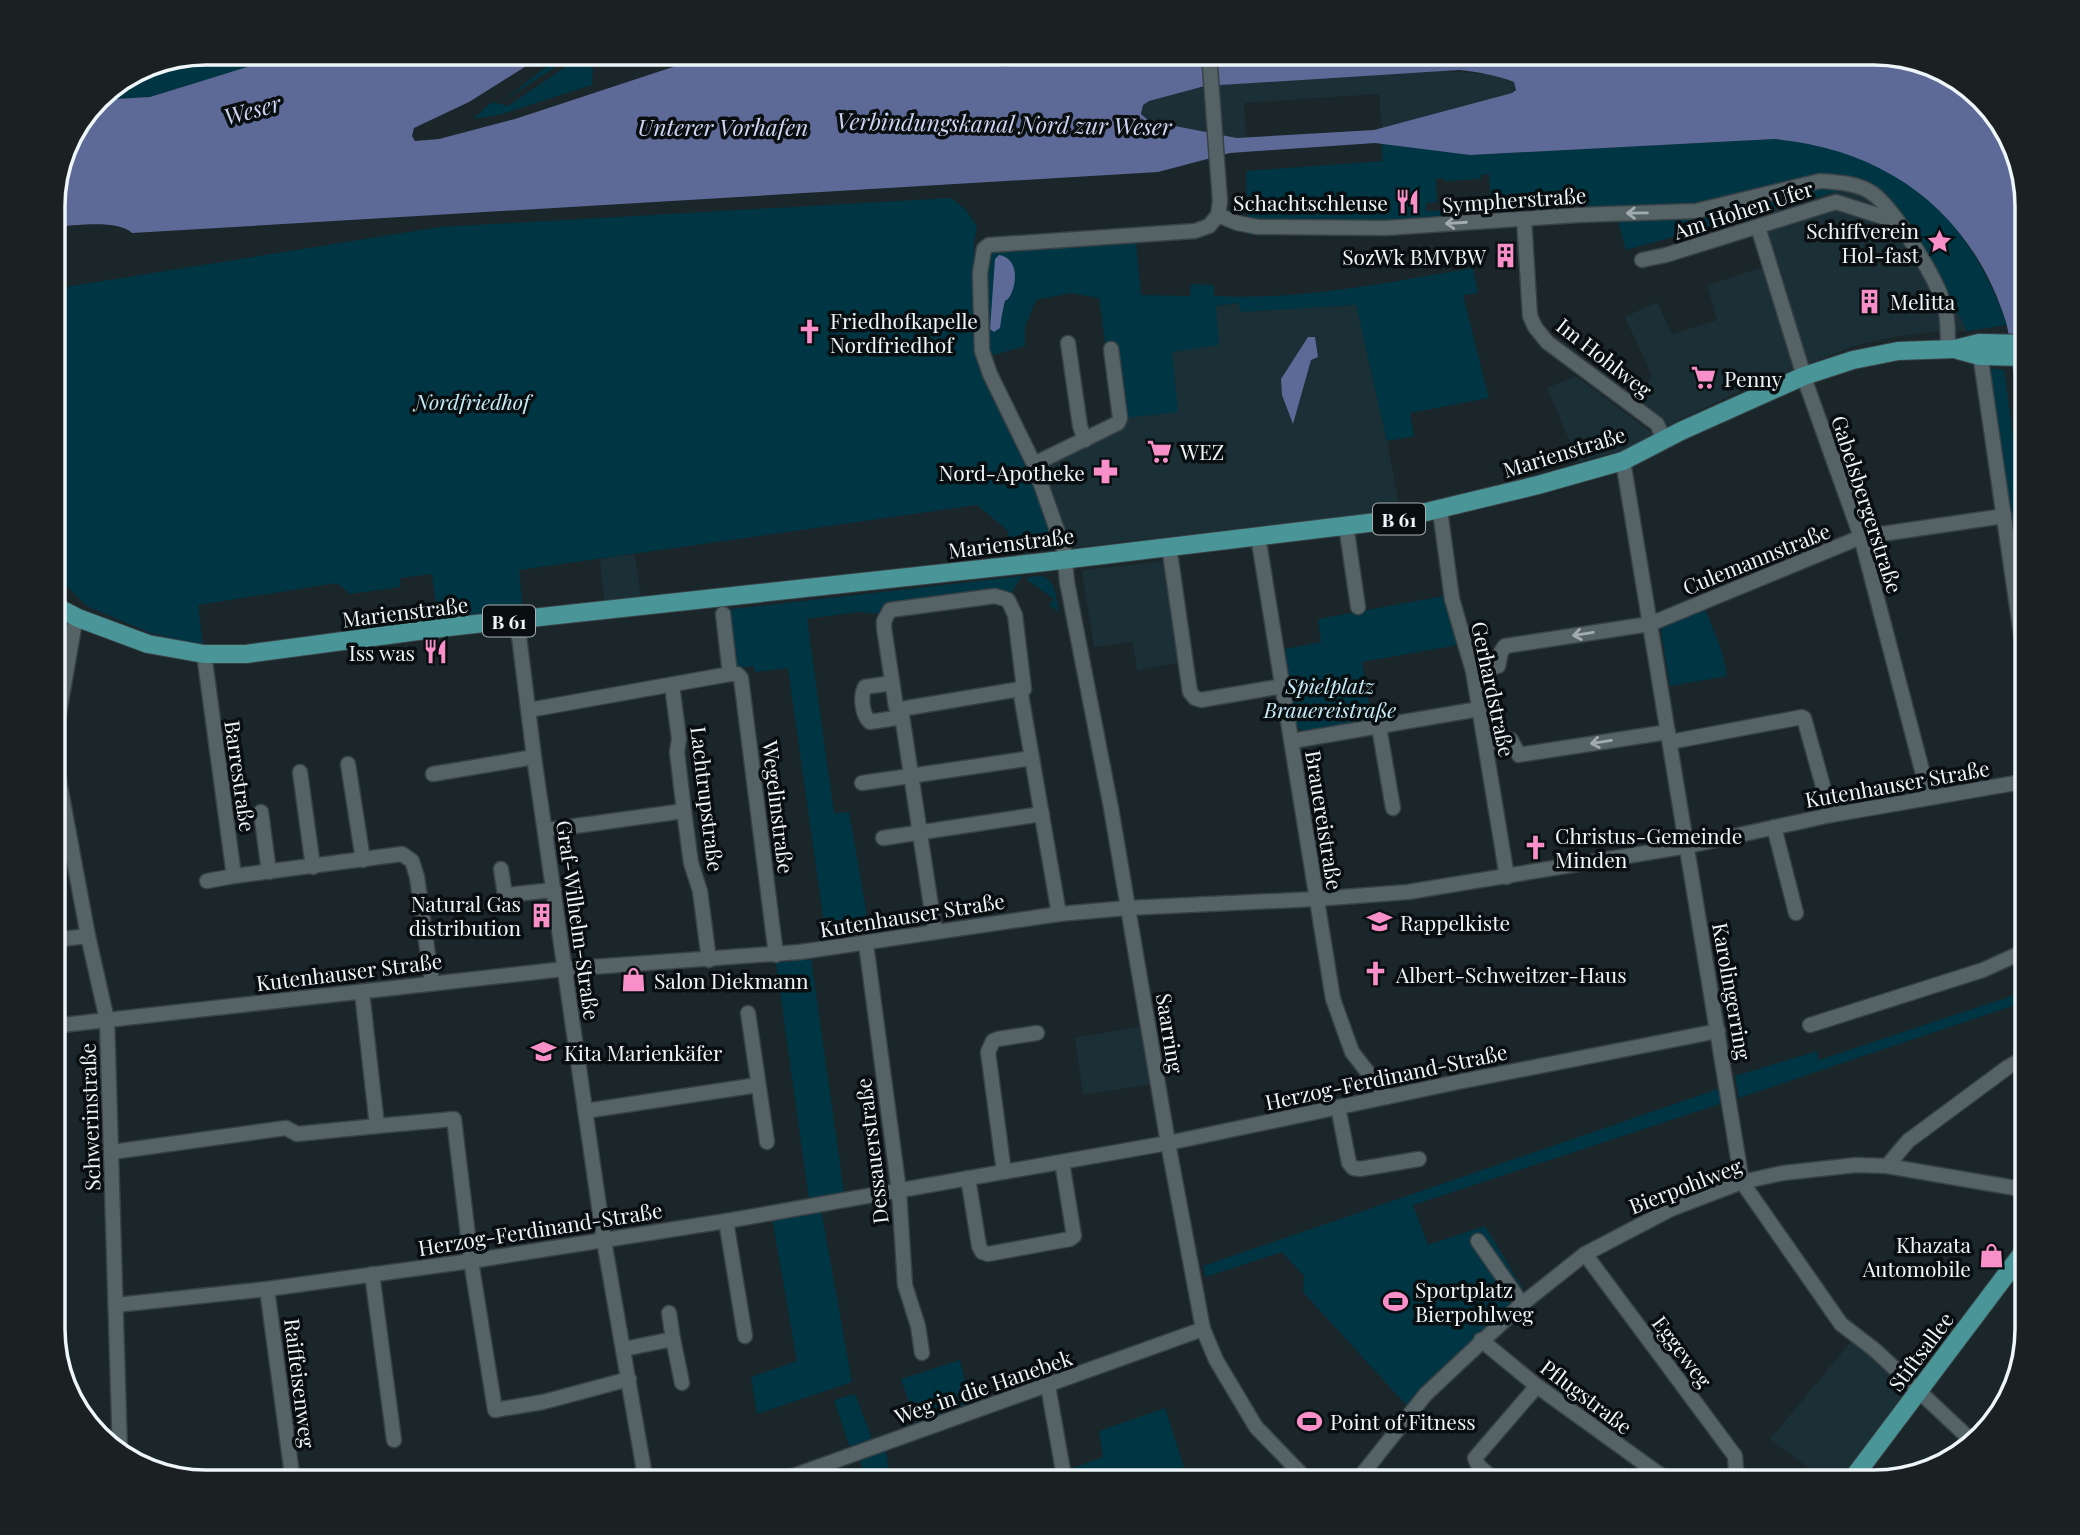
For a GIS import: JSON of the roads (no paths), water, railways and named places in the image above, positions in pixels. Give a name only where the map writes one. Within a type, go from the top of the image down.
[{"type":"main road","name":"Marienstraße","points":[[65,611],[148,644],[204,654],[246,654],[517,620],[1064,560],[1393,520],[1623,461],[1664,439],[1832,366],[1898,351],[2002,350],[2015,347]]},
{"type":"main road","name":"Marienstraße","points":[[2002,350],[2015,354]]},
{"type":"main road","name":"Stiftsallee","points":[[1859,1470],[2015,1264]]},
{"type":"street","points":[[1210,65],[1218,215]]},
{"type":"street","name":"Sympherstraße","points":[[1218,215],[1237,223],[1258,227],[1386,228],[1696,211],[1820,181],[1840,182],[1872,192],[1896,221],[1937,286],[1945,310],[1951,349]]},
{"type":"street","name":"Am Hohen Ufer","points":[[1642,260],[1667,256],[1836,202],[1896,221]]},
{"type":"street","name":"Saarring","points":[[1218,215],[1209,226],[1195,231],[999,243],[984,249],[980,273],[982,351],[990,374],[1034,464],[1055,521],[1064,560],[1111,808],[1168,1143],[1203,1329],[1216,1360],[1256,1427],[1297,1470]]},
{"type":"street","name":"Im Hohlweg","points":[[1524,219],[1528,304],[1535,327],[1546,342],[1657,424],[1664,439]]},
{"type":"street","name":"Gabelsbergerstraße","points":[[1758,227],[1804,376],[1861,537],[1929,797]]},
{"type":"street","points":[[1068,342],[1080,426],[1085,440]]},
{"type":"street","points":[[1979,350],[2015,588]]},
{"type":"street","points":[[1034,464],[1118,423],[1117,357]]},
{"type":"street","name":"Karolingerring","points":[[1623,461],[1742,1182],[1841,1324],[1875,1350],[1966,1436]]},
{"type":"street","name":"Gerhardstraße","points":[[1440,510],[1452,599],[1473,671],[1507,877]]},
{"type":"street","name":"Culemannstraße","points":[[1473,671],[1498,666],[1505,646],[1650,624],[1861,537],[2004,516]]},
{"type":"street","points":[[1346,525],[1358,607]]},
{"type":"street","name":"Brauereistraße","points":[[1258,536],[1332,999],[1352,1052],[1387,1097]]},
{"type":"street","points":[[1169,546],[1190,692],[1201,700],[1283,687]]},
{"type":"street","points":[[892,683],[864,687],[864,715],[870,722],[902,713],[1024,689],[1015,615],[1008,600],[995,596],[890,610],[886,614],[884,628],[892,683],[896,708],[902,713],[935,932]]},
{"type":"street","points":[[529,710],[730,674],[723,614]]},
{"type":"street","name":"Schwerinstraße","points":[[65,679],[78,618]]},
{"type":"street","name":"Graf-Wilhelm-Straße","points":[[517,620],[534,757],[604,1241],[644,1470]]},
{"type":"street","name":"Barrestraße","points":[[204,654],[233,876]]},
{"type":"street","name":"Wegelinstraße","points":[[730,674],[737,674],[741,678],[776,955]]},
{"type":"street","name":"Lachtrupstraße","points":[[672,685],[684,811],[691,863],[700,891],[709,960]]},
{"type":"street","points":[[1020,690],[1059,914]]},
{"type":"street","points":[[1292,741],[1479,709]]},
{"type":"street","points":[[1485,743],[1511,740],[1518,755],[1669,737],[1802,717],[1831,815]]},
{"type":"street","points":[[1379,727],[1393,808]]},
{"type":"street","points":[[433,774],[534,757]]},
{"type":"street","points":[[862,783],[1032,758]]},
{"type":"street","points":[[348,764],[363,860]]},
{"type":"street","points":[[300,772],[313,867]]},
{"type":"street","name":"Kutenhauser Straße","points":[[65,1025],[564,968],[776,955],[1059,914],[1408,892],[1688,846],[1831,815],[2015,783]]},
{"type":"street","points":[[261,811],[269,872]]},
{"type":"street","points":[[546,830],[684,811]]},
{"type":"street","name":"Schwerinstraße","points":[[65,812],[107,1020],[120,1441]]},
{"type":"street","points":[[883,838],[1042,814]]},
{"type":"street","points":[[1774,827],[1796,914]]},
{"type":"street","points":[[206,881],[402,854],[412,861],[432,983]]},
{"type":"street","points":[[501,869],[505,895],[554,890]]},
{"type":"street","points":[[65,939],[88,936]]},
{"type":"street","name":"Dessauerstraße","points":[[866,944],[899,1191],[905,1285],[918,1326],[922,1353]]},
{"type":"street","points":[[1810,1025],[1983,970],[2015,956]]},
{"type":"street","points":[[362,992],[377,1126]]},
{"type":"street","points":[[748,1013],[767,1142]]},
{"type":"street","name":"Herzog-Ferdinand-Straße","points":[[116,1306],[267,1289],[471,1261],[726,1221],[1168,1143],[1718,1031]]},
{"type":"street","points":[[1004,1172],[988,1052],[993,1041],[998,1039],[1037,1033]]},
{"type":"street","points":[[1887,1166],[1908,1142],[2015,1063]]},
{"type":"street","points":[[585,1111],[758,1085]]},
{"type":"street","points":[[1338,1107],[1349,1163],[1353,1168],[1419,1159]]},
{"type":"street","points":[[112,1152],[286,1128],[296,1134],[454,1119],[471,1261],[495,1410],[544,1402],[629,1378]]},
{"type":"street","points":[[968,1178],[979,1246],[982,1252],[988,1254],[1070,1239],[1074,1236],[1062,1162]]},
{"type":"street","name":"Bierpohlweg","points":[[1366,1470],[1426,1395],[1522,1304],[1585,1254],[1671,1209],[1742,1182],[1822,1168],[1887,1166],[2015,1188]]},
{"type":"street","points":[[726,1221],[745,1336]]},
{"type":"street","points":[[1478,1241],[1522,1304]]},
{"type":"street","name":"Eggeweg","points":[[1585,1254],[1735,1456],[1737,1463],[1734,1470]]},
{"type":"street","points":[[372,1274],[394,1440]]},
{"type":"street","name":"Raiffeisenweg","points":[[267,1289],[291,1470]]},
{"type":"street","points":[[669,1313],[682,1383]]},
{"type":"street","name":"Weg in die Hanebek","points":[[832,1470],[1203,1329]]},
{"type":"street","points":[[624,1349],[673,1339]]},
{"type":"street","name":"Pflugstraße","points":[[1481,1340],[1537,1386],[1653,1470]]},
{"type":"street","points":[[1048,1386],[1063,1470]]},
{"type":"street","points":[[1483,1470],[1475,1458],[1537,1386]]},
{"type":"water","points":[[253,65],[528,65],[469,102],[414,128],[412,136],[415,141],[439,139],[515,119],[679,65],[1902,67],[1937,79],[1953,88],[1974,106],[1992,127],[2008,160],[2015,196],[2015,384],[2006,322],[1991,283],[1971,249],[1947,219],[1920,193],[1888,173],[1853,156],[1815,145],[1774,139],[1470,155],[1375,143],[1230,153],[1158,172],[132,233],[116,226],[65,226],[65,196],[72,160],[94,120],[114,99],[150,97]],"holes":[[[1459,70],[1514,82],[1516,90],[1374,130],[1237,138],[1149,121],[1141,114],[1143,105],[1149,101],[1205,86]]]},
{"type":"water","points":[[999,255],[1010,261],[1015,278],[1013,290],[1004,305],[1000,328],[994,332],[990,329],[995,259]]},
{"type":"water","points":[[1308,337],[1315,337],[1318,357],[1311,360],[1293,424],[1282,395],[1281,379]]},
{"type":"place","name":"Schachtschleuse","points":[[1408,202]]},
{"type":"place","name":"Schiffverein Hol-fast","points":[[1939,242]]},
{"type":"place","name":"SozWk BMVBW","points":[[1506,256]]},
{"type":"place","name":"Melitta","points":[[1870,301]]},
{"type":"place","name":"Friedhofkapelle Nordfriedhof","points":[[810,332]]},
{"type":"place","name":"Penny","points":[[1704,378]]},
{"type":"place","name":"WEZ","points":[[1160,451]]},
{"type":"place","name":"Nord-Apotheke","points":[[1105,472]]},
{"type":"place","name":"Iss was","points":[[435,652]]},
{"type":"place","name":"Christus-Gemeinde Minden","points":[[1535,847]]},
{"type":"place","name":"Natural Gas distribution","points":[[541,915]]},
{"type":"place","name":"Rappelkiste","points":[[1380,922]]},
{"type":"place","name":"Albert-Schweitzer-Haus","points":[[1376,974]]},
{"type":"place","name":"Salon Diekmann","points":[[634,980]]},
{"type":"place","name":"Kita Marienkäfer","points":[[544,1052]]},
{"type":"place","name":"Khazata Automobile","points":[[1991,1256]]},
{"type":"place","name":"Sportplatz Bierpohlweg","points":[[1395,1301]]},
{"type":"place","name":"Point of Fitness","points":[[1310,1421]]},
{"type":"water label","name":"Weser","points":[[252,109]]},
{"type":"water label","name":"Verbindungskanal Nord zur Weser","points":[[1004,123]]},
{"type":"water label","name":"Unterer Vorhafen","points":[[723,126]]},
{"type":"park label","name":"Nordfriedhof","points":[[472,401]]},
{"type":"park label","name":"Spielplatz Brauereistraße","points":[[1330,697]]}]
